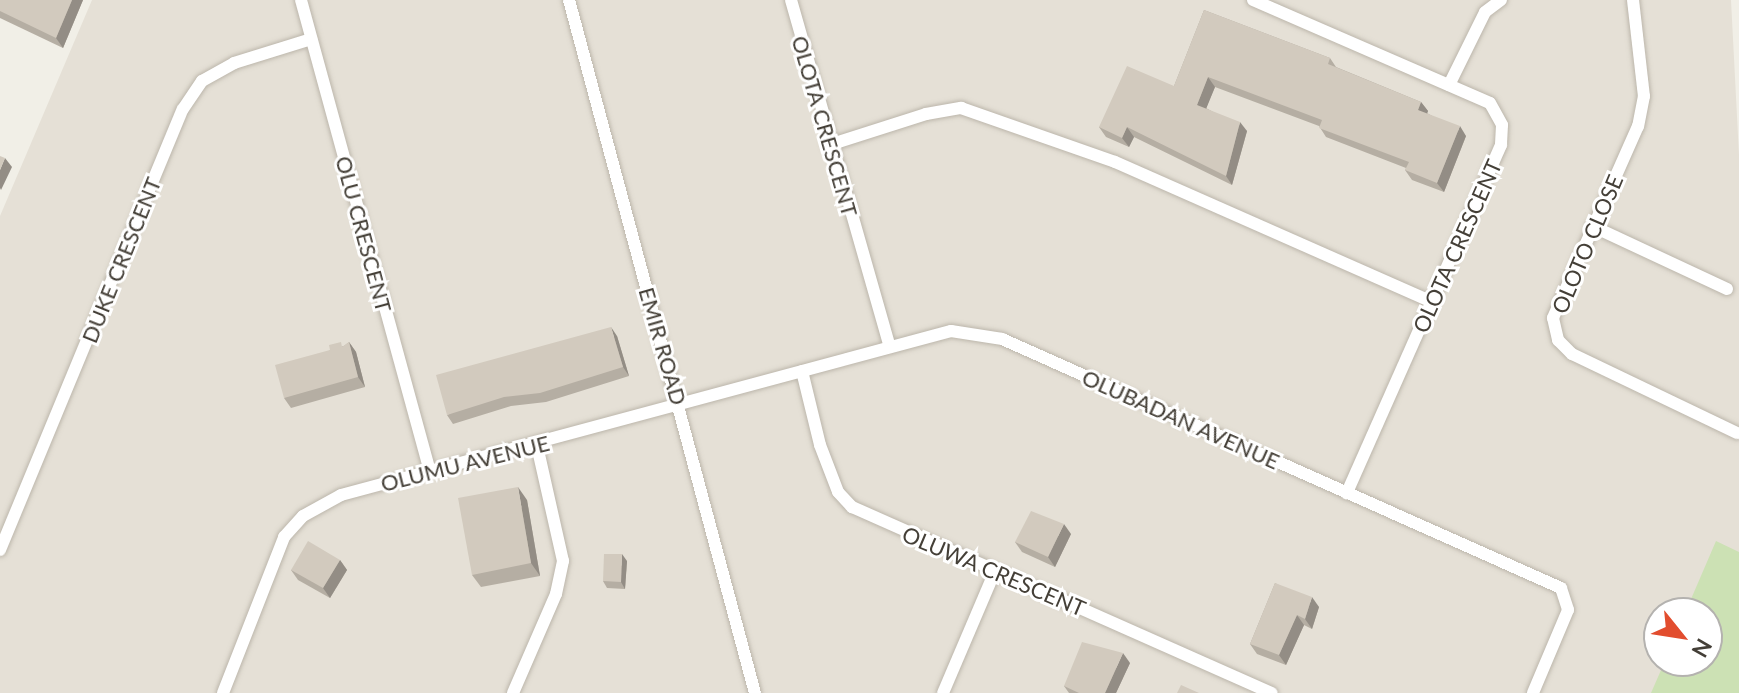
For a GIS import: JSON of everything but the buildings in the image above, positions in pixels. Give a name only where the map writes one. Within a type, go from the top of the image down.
[{"type":"street","name":"OLU CRESCENT","points":[[301,0],[429,467]]},
{"type":"street","name":"EMIR ROAD","points":[[569,0],[755,693]]},
{"type":"street","name":"OLOTA CRESCENT","points":[[791,0],[829,145],[889,343]]},
{"type":"street","name":"OLOTA CRESCENT","points":[[1253,0],[1490,103],[1502,125],[1501,145],[1347,493]]},
{"type":"street","points":[[1449,85],[1485,12],[1501,0]]},
{"type":"street","name":"OLOTO CLOSE","points":[[1633,0],[1644,96],[1638,126],[1553,318],[1558,340],[1572,354],[1737,433]]},
{"type":"street","name":"DUKE CRESCENT","points":[[0,550],[183,109],[202,81],[234,63],[311,39]]},
{"type":"street","points":[[829,145],[926,114],[961,108],[1115,162],[1433,302]]},
{"type":"street","points":[[1592,226],[1727,289]]},
{"type":"street","name":"OLUBADAN AVENUE","points":[[680,405],[889,343],[951,331],[1002,339],[1347,493],[1523,567],[1561,588],[1568,610],[1533,693]]},
{"type":"street","name":"OLUWA CRESCENT","points":[[802,371],[820,445],[838,492],[852,507],[1272,693]]},
{"type":"street","name":"OLUMU AVENUE","points":[[223,693],[284,537],[303,516],[341,495],[429,467],[537,446],[680,405]]},
{"type":"street","points":[[513,693],[556,594],[563,561],[537,446]]},
{"type":"street","points":[[943,693],[995,571]]},
{"type":"shaded area","points":[[92,0],[1731,0],[1739,155],[1739,693],[0,693],[0,216]]},
{"type":"green space","points":[[1716,541],[1739,552],[1739,693],[1651,693],[1658,677],[1723,677],[1723,597],[1692,597]]}]
